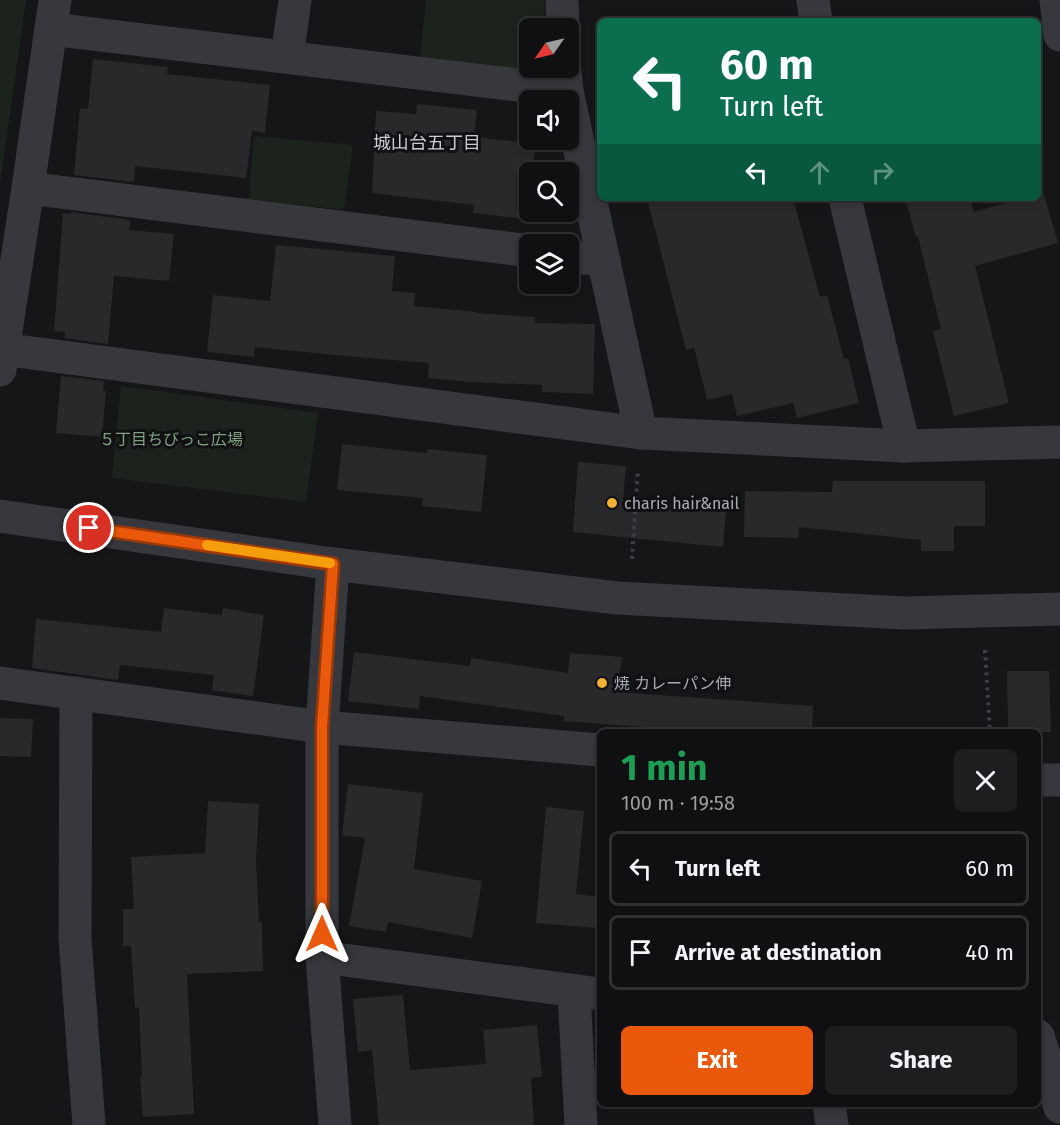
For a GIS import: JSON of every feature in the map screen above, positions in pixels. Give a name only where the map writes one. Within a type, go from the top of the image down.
[{"type":"street","points":[[287,57],[295,0]]},
{"type":"street","points":[[562,0],[563,18]]},
{"type":"street","points":[[813,0],[816,18]]},
{"type":"street","points":[[1056,0],[1060,35]]},
{"type":"street","points":[[641,433],[566,79],[287,57],[53,14],[1,360],[641,433],[904,446],[1060,442]]},
{"type":"street","points":[[28,189],[519,250]]},
{"type":"street","points":[[846,201],[904,446]]},
{"type":"street","points":[[579,257],[604,260]]},
{"type":"street","points":[[0,516],[333,564],[617,598],[905,613],[1060,609]]},
{"type":"street","points":[[333,564],[322,727],[322,957],[335,1125]]},
{"type":"street","points":[[0,683],[322,727],[597,750]]},
{"type":"street","points":[[76,693],[75,939],[89,1125]]},
{"type":"street","points":[[1041,780],[1060,780]]},
{"type":"street","points":[[322,957],[587,993],[581,1125]]},
{"type":"street","points":[[1041,1046],[1060,1107]]},
{"type":"street","points":[[829,1107],[832,1125]]},
{"type":"path","points":[[632,559],[641,433]]},
{"type":"path","points":[[985,649],[990,729]]},
{"type":"green space","points":[[0,0],[26,0],[0,184]]},
{"type":"green space","points":[[426,0],[544,0],[545,18],[519,18],[519,71],[420,58]]},
{"type":"green space","points":[[254,136],[353,145],[344,210],[249,199]]},
{"type":"green space","name":"５丁目ちびっこ広場","points":[[121,386],[318,413],[306,502],[112,478]]},
{"type":"building","points":[[93,59],[168,67],[167,74],[270,85],[265,133],[252,131],[246,178],[135,166],[134,182],[74,175],[80,108],[88,109]]},
{"type":"building","points":[[417,104],[477,110],[474,137],[519,142],[519,150],[535,150],[533,162],[519,162],[519,218],[473,213],[474,205],[372,193],[376,111],[416,114]]},
{"type":"building","points":[[1043,192],[1058,243],[975,266],[1009,403],[954,416],[933,331],[941,329],[918,237],[916,237],[906,201],[971,201],[974,212],[1012,201],[1041,201]]},
{"type":"building","points":[[648,201],[794,201],[820,297],[827,295],[844,359],[848,358],[859,403],[797,418],[793,403],[737,416],[732,394],[707,400],[694,348],[686,350]]},
{"type":"building","points":[[71,212],[130,220],[129,230],[174,234],[169,281],[114,276],[108,344],[65,338],[65,332],[54,331],[63,213],[71,214]]},
{"type":"building","points":[[276,245],[395,256],[392,291],[415,293],[414,306],[535,317],[535,323],[595,324],[593,394],[542,392],[542,385],[428,378],[429,363],[255,347],[254,357],[207,352],[213,295],[270,301]]},
{"type":"building","points":[[61,376],[104,381],[103,391],[106,391],[102,437],[56,433]]},
{"type":"building","points":[[342,444],[427,453],[427,449],[487,455],[481,512],[422,506],[423,498],[337,490]]},
{"type":"building","points":[[578,462],[626,466],[623,500],[726,510],[723,547],[573,532]]},
{"type":"building","points":[[833,481],[985,481],[985,526],[954,526],[954,551],[921,551],[921,540],[799,527],[798,538],[744,537],[745,491],[832,492]]},
{"type":"building","points":[[164,608],[222,615],[223,608],[264,615],[253,696],[212,690],[214,675],[120,665],[118,680],[32,668],[36,619],[161,632]]},
{"type":"building","points":[[354,652],[470,666],[471,658],[568,673],[570,653],[622,657],[619,678],[632,680],[630,693],[813,706],[812,729],[643,729],[643,727],[563,721],[564,716],[420,696],[419,709],[348,701]]},
{"type":"building","points":[[1007,671],[1049,671],[1051,732],[1041,732],[1041,729],[1008,729]]},
{"type":"building","points":[[0,718],[33,719],[31,757],[0,756]]},
{"type":"building","points":[[348,784],[423,793],[414,869],[482,881],[472,938],[388,922],[386,932],[349,926],[365,838],[342,835]]},
{"type":"building","points":[[208,801],[259,804],[256,860],[259,922],[262,922],[263,971],[187,974],[194,1114],[143,1117],[139,1007],[135,1008],[131,946],[123,946],[123,909],[134,909],[131,857],[205,853]]},
{"type":"building","points":[[546,807],[584,811],[576,894],[597,897],[597,928],[536,923]]},
{"type":"building","points":[[403,995],[410,1070],[486,1064],[483,1030],[537,1025],[542,1077],[531,1078],[534,1125],[379,1125],[372,1050],[358,1052],[353,999]]},
{"type":"slow traffic","points":[[207,545],[330,563]]},
{"type":"place","name":"charis hair&nail","points":[[612,503]]},
{"type":"place","name":"焼 カレーパン伸","points":[[602,683]]},
{"type":"district","name":"城山台五丁目","points":[[427,143]]},
{"type":"route","points":[[89,528],[333,564],[322,727],[322,934]]}]
